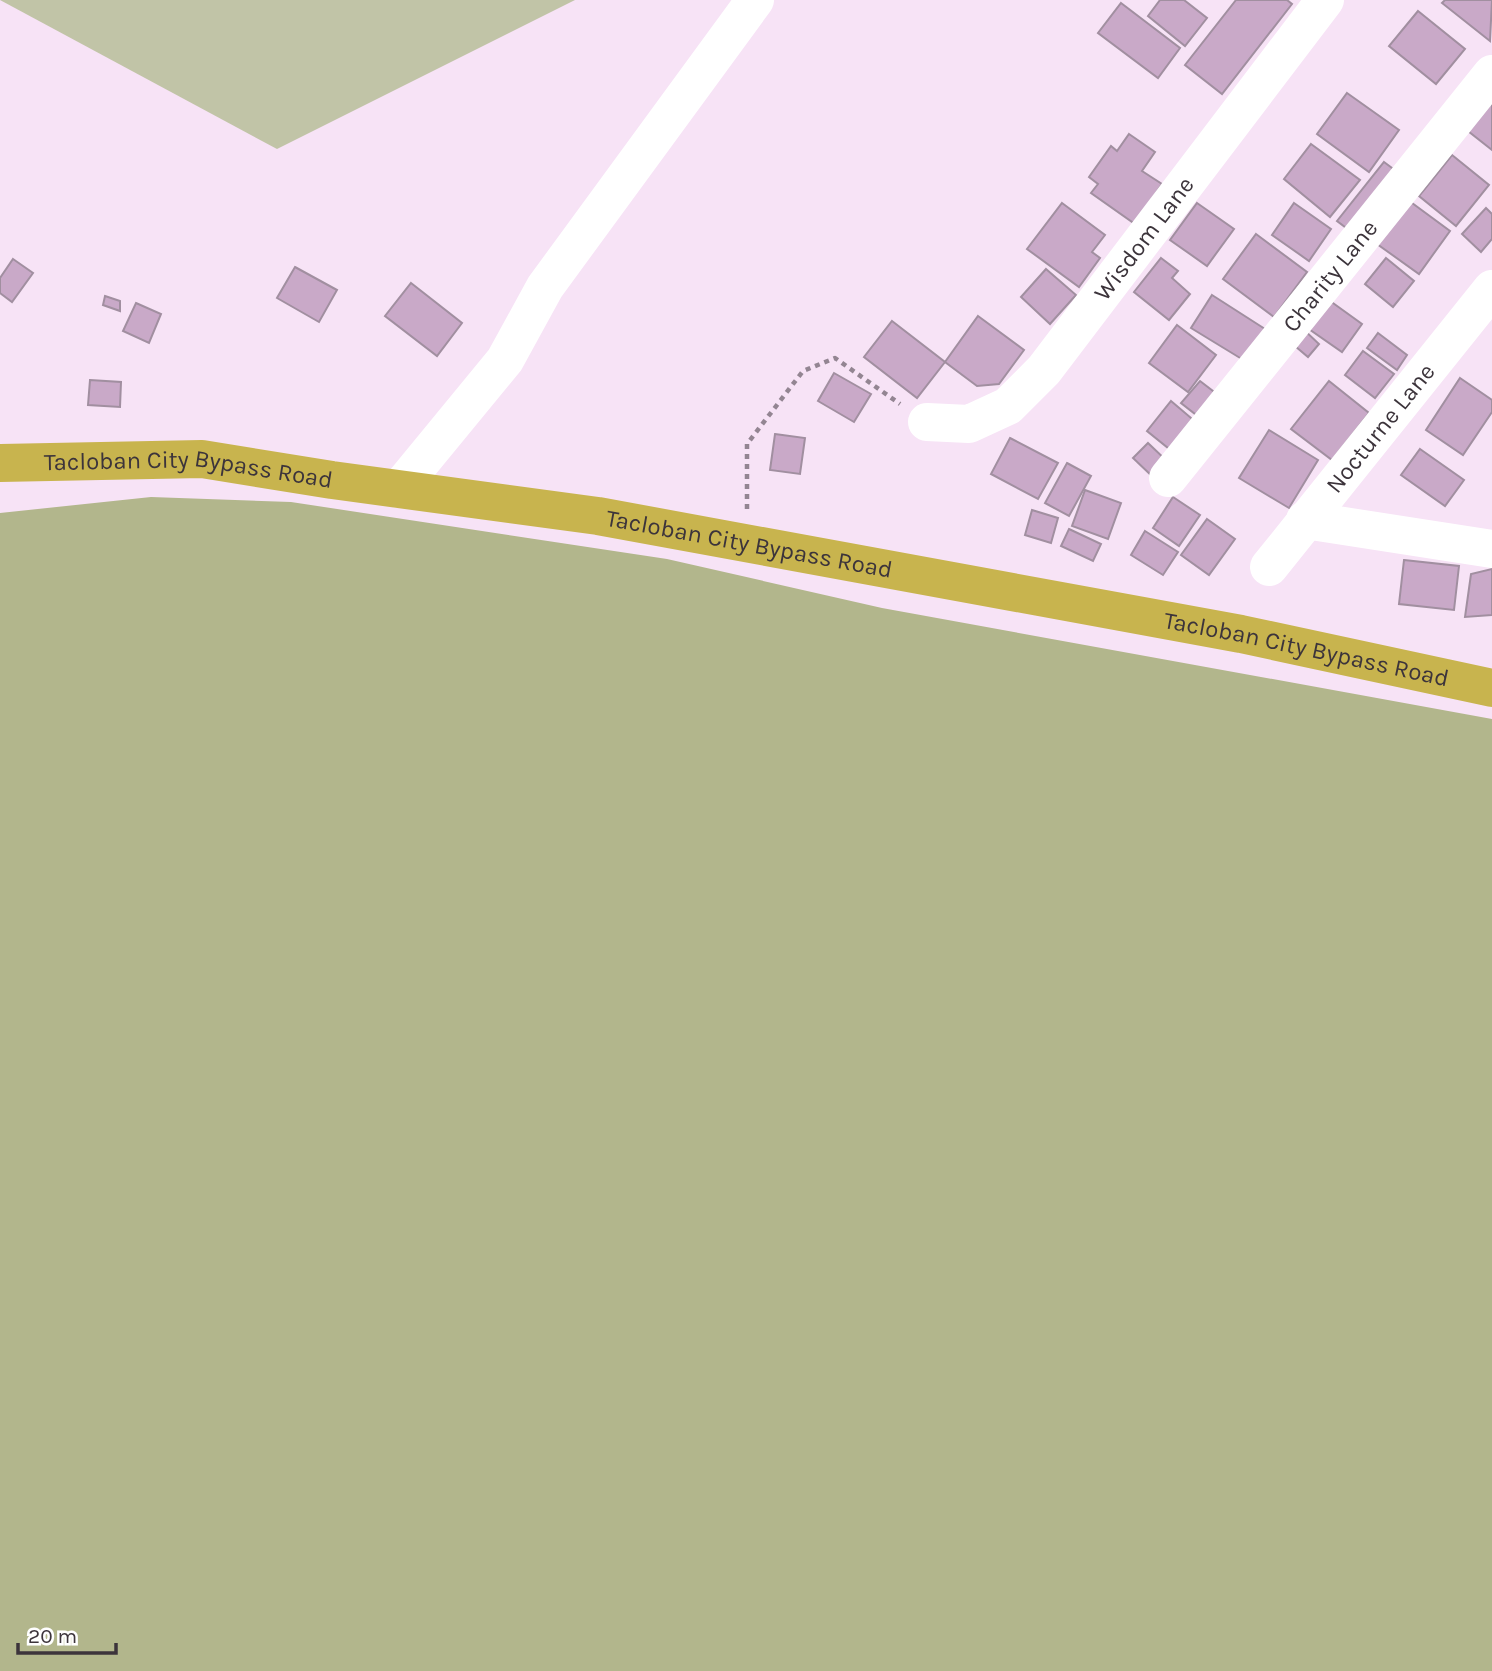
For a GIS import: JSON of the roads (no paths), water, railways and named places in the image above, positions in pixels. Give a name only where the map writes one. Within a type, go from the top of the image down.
[{"type":"highway","name":"Tacloban City Bypass Road","points":[[0,463],[202,459],[598,516],[747,541],[1241,634],[1492,688]]},
{"type":"street","points":[[399,489],[505,360],[545,287],[755,0]]},
{"type":"street","name":"Wisdom Lane","points":[[927,422],[969,424],[1008,406],[1044,370],[1325,0]]},
{"type":"street","name":"Charity Lane","points":[[1168,478],[1492,74]]},
{"type":"street","name":"Nocturne Lane","points":[[1269,567],[1492,289]]},
{"type":"street","points":[[1306,520],[1492,548]]}]
